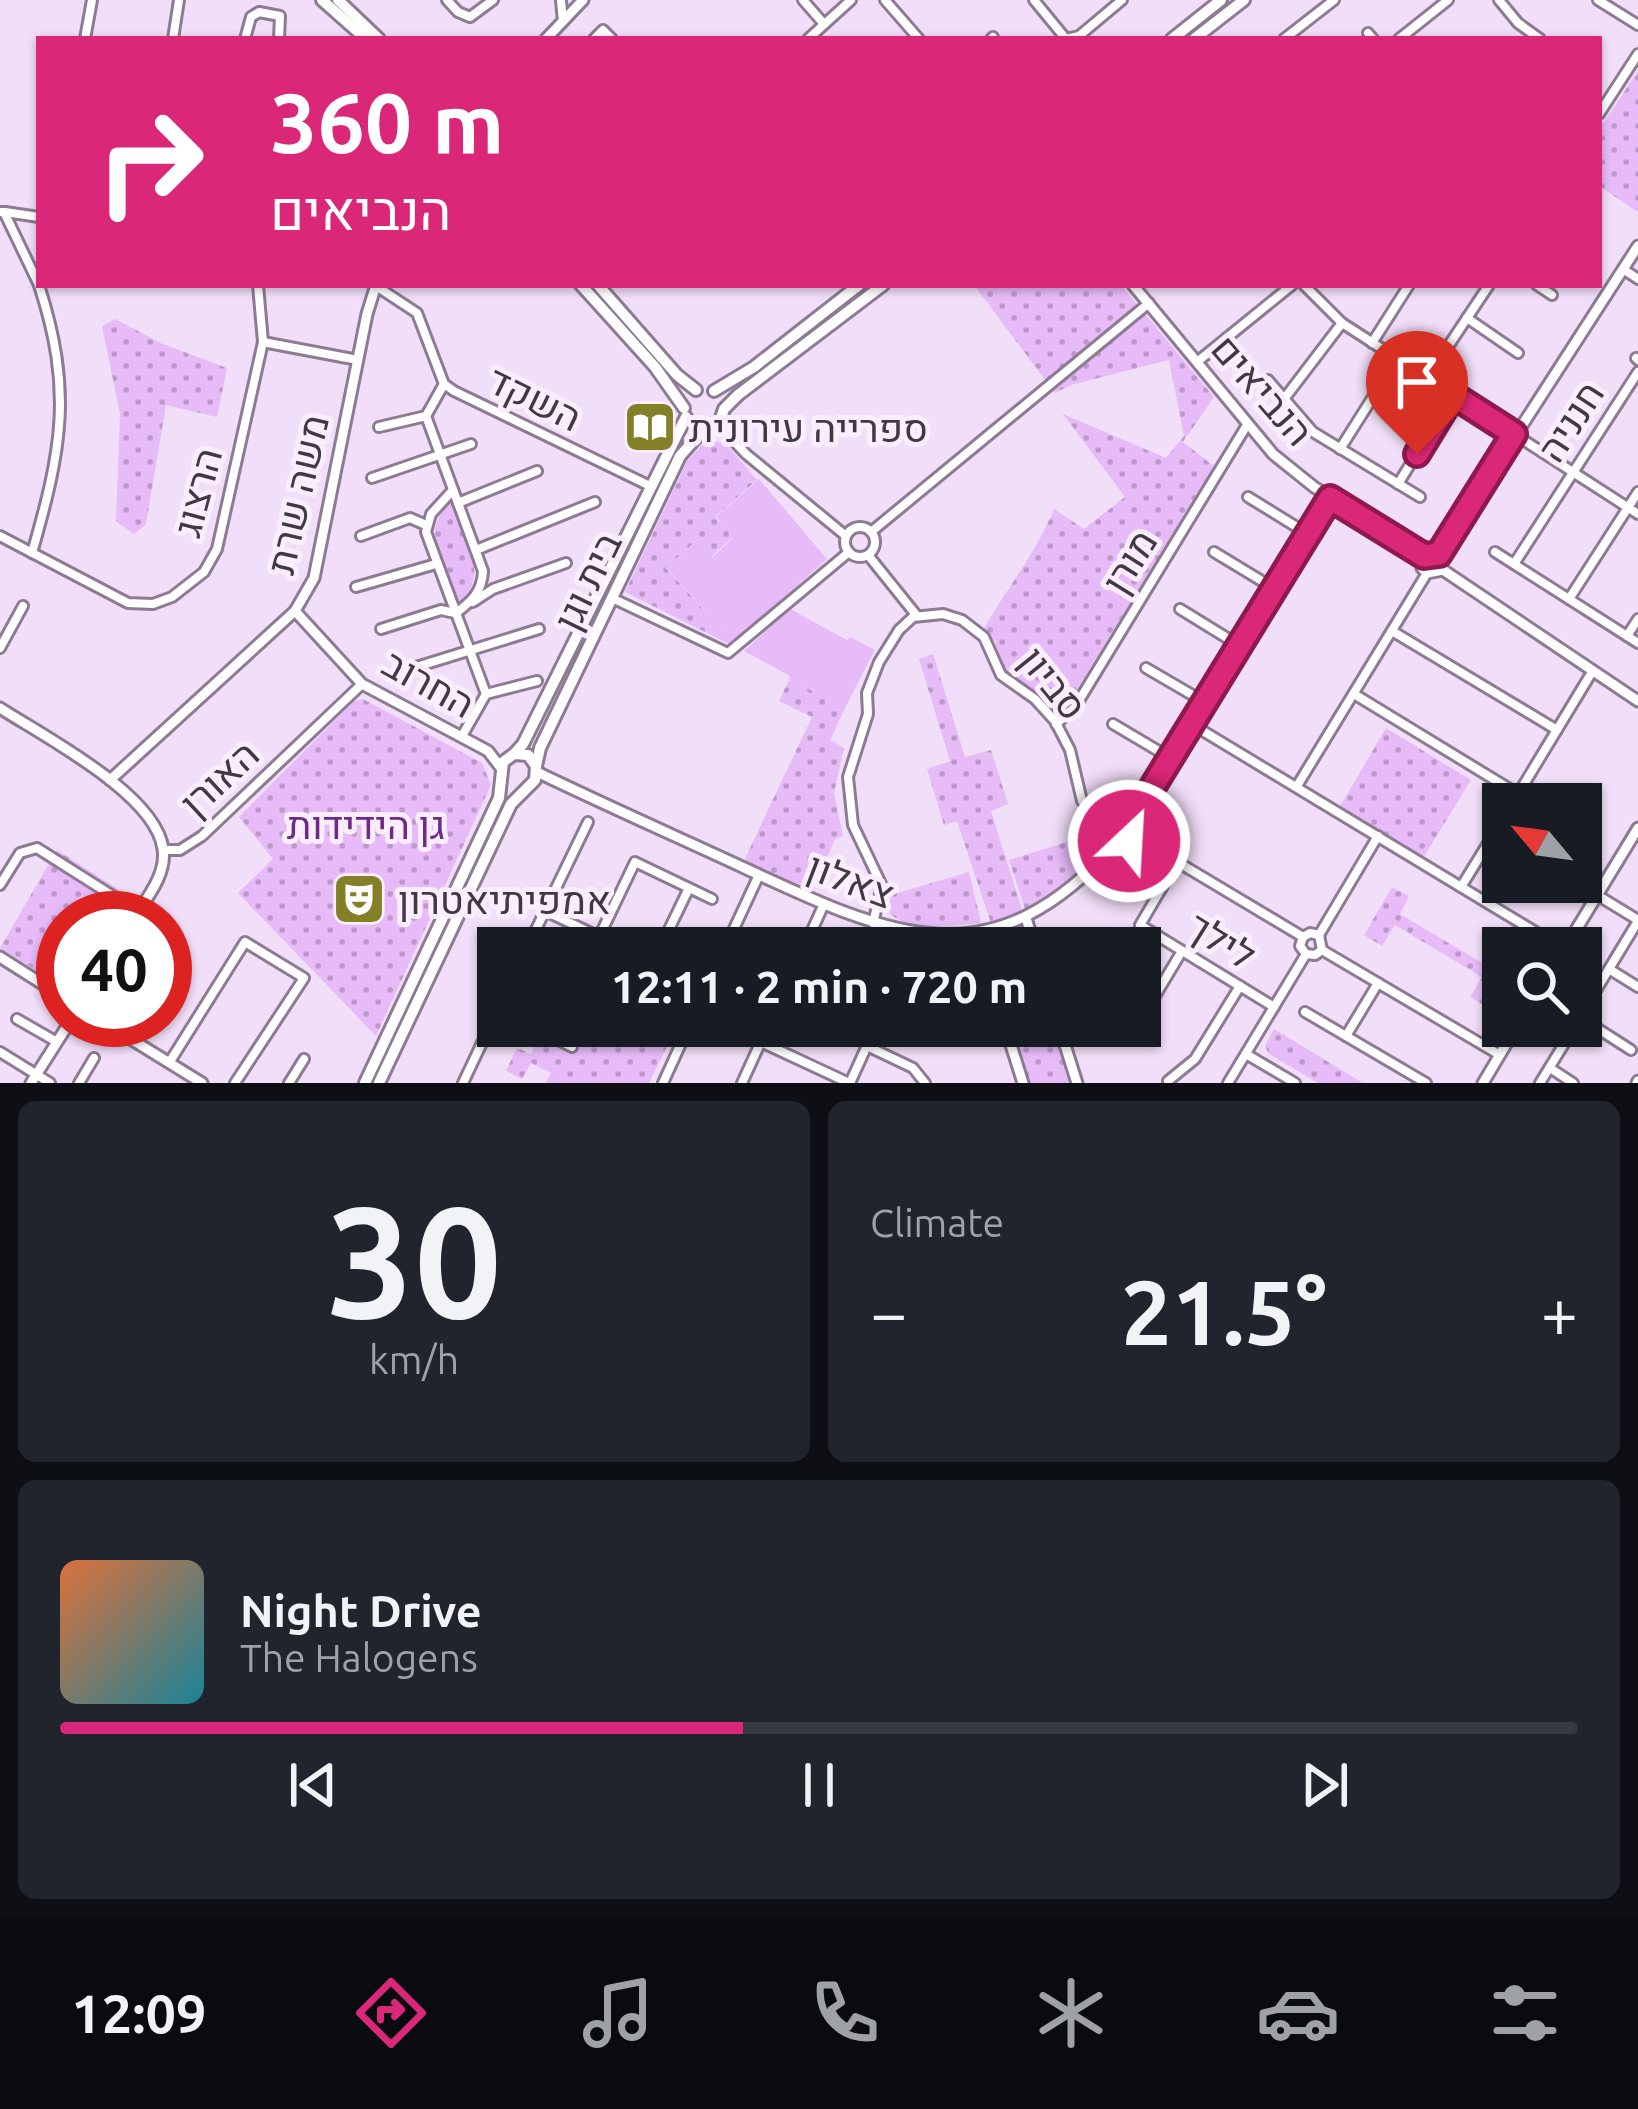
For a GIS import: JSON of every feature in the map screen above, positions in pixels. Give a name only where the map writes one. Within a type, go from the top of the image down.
[{"type":"main road","points":[[322,0],[363,36]]},
{"type":"main road","points":[[338,0],[376,36]]},
{"type":"main road","points":[[1176,36],[1222,0]]},
{"type":"main road","points":[[1198,36],[1244,0]]},
{"type":"main road","points":[[584,288],[655,368],[692,425],[704,429],[718,424],[724,409],[880,288]]},
{"type":"main road","points":[[601,288],[677,375],[696,390],[714,391],[754,367],[852,288]]},
{"type":"main road","points":[[685,413],[688,396],[696,390]]},
{"type":"main road","points":[[714,391],[724,409]]},
{"type":"main road","name":"בית וגן","points":[[502,773],[524,744],[685,413]]},
{"type":"main road","name":"בית וגן","points":[[379,1083],[512,804],[533,777],[540,748],[680,456],[704,429]]},
{"type":"main road","points":[[502,773],[510,787],[533,777],[528,755],[513,754]]},
{"type":"main road","points":[[364,1083],[499,798],[502,773]]},
{"type":"street","points":[[86,36],[92,0]]},
{"type":"street","points":[[173,36],[178,0]]},
{"type":"street","points":[[446,0],[470,17],[493,0]]},
{"type":"street","points":[[803,0],[824,25]]},
{"type":"street","points":[[811,36],[851,0]]},
{"type":"street","points":[[885,0],[916,36]]},
{"type":"street","points":[[1035,0],[1064,36]]},
{"type":"street","points":[[1079,36],[1122,0]]},
{"type":"street","points":[[1291,36],[1334,0]]},
{"type":"street","points":[[1403,36],[1448,0]]},
{"type":"street","points":[[1499,0],[1536,36]]},
{"type":"street","points":[[1598,0],[1638,26]]},
{"type":"street","points":[[563,21],[561,1],[584,2]]},
{"type":"street","points":[[552,36],[584,2]]},
{"type":"street","points":[[553,36],[584,2]]},
{"type":"street","points":[[246,36],[250,16],[259,12],[280,16],[279,36]]},
{"type":"street","points":[[1602,109],[1638,54]]},
{"type":"street","points":[[2,212],[36,217]]},
{"type":"street","points":[[2,212],[36,279]]},
{"type":"street","points":[[1439,554],[1638,246]]},
{"type":"street","points":[[1623,269],[1638,279]]},
{"type":"street","points":[[32,553],[62,432],[62,381],[40,288]]},
{"type":"street","name":"הרצוג","points":[[0,536],[128,604],[153,604],[172,597],[204,572],[217,549],[263,342],[258,288]]},
{"type":"street","name":"משה שרת","points":[[110,781],[295,611],[314,578],[375,288]]},
{"type":"street","name":"השקד","points":[[380,288],[418,314],[443,384],[650,486]]},
{"type":"street","name":"הנביאים","points":[[1135,288],[1278,459],[1330,498],[1424,556]]},
{"type":"street","points":[[1197,362],[1288,288]]},
{"type":"street","points":[[1307,288],[1342,323],[1638,514]]},
{"type":"street","points":[[1372,343],[1407,288]]},
{"type":"street","points":[[1427,378],[1487,288]]},
{"type":"street","points":[[1542,288],[1552,295]]},
{"type":"street","points":[[871,532],[1149,303]]},
{"type":"street","points":[[1467,318],[1518,353]]},
{"type":"street","points":[[1284,399],[1342,323]]},
{"type":"street","points":[[263,342],[358,360]]},
{"type":"street","points":[[1340,449],[1397,358]]},
{"type":"street","name":"חנניה","points":[[1514,564],[1638,371]]},
{"type":"street","points":[[1268,380],[1313,431],[1420,497]]},
{"type":"street","points":[[443,384],[427,416],[483,571],[474,600],[456,613]]},
{"type":"street","points":[[1398,484],[1453,395]]},
{"type":"street","points":[[379,427],[427,416]]},
{"type":"street","points":[[718,424],[746,454],[846,536],[849,552]]},
{"type":"street","name":"מורן","points":[[1056,724],[1073,709],[1247,425]]},
{"type":"street","points":[[372,478],[471,444]]},
{"type":"street","points":[[458,502],[537,471]]},
{"type":"street","points":[[426,525],[453,490]]},
{"type":"street","points":[[1569,599],[1638,492]]},
{"type":"street","points":[[1248,497],[1308,534]]},
{"type":"street","points":[[1303,937],[1134,836],[1131,822],[1330,498]]},
{"type":"street","points":[[476,550],[595,502]]},
{"type":"street","points":[[361,536],[410,518],[426,525]]},
{"type":"street","points":[[426,525],[436,564],[486,694]]},
{"type":"street","points":[[846,536],[857,527],[871,532]]},
{"type":"street","points":[[849,552],[859,557],[868,554],[874,542],[871,532]]},
{"type":"street","points":[[612,598],[728,653],[849,552]]},
{"type":"street","points":[[1214,552],[1275,589]]},
{"type":"street","points":[[1495,552],[1638,643]]},
{"type":"street","points":[[868,554],[916,616],[891,641],[867,693],[868,714],[852,754],[847,787],[857,837],[882,886],[873,923]]},
{"type":"street","points":[[1439,554],[1444,561],[1442,570],[1427,573],[1422,568],[1424,556],[1439,554]]},
{"type":"street","points":[[382,629],[441,610],[456,613],[494,589],[566,563]]},
{"type":"street","points":[[356,587],[436,564]]},
{"type":"street","points":[[1442,570],[1638,701]]},
{"type":"street","points":[[1298,786],[1427,573]]},
{"type":"street","points":[[0,648],[23,606]]},
{"type":"street","points":[[1180,609],[1240,646]]},
{"type":"street","name":"החרוב","points":[[295,611],[362,684],[488,752],[502,773]]},
{"type":"street","name":"סביון","points":[[916,616],[943,614],[972,627],[989,644],[1001,675],[1035,699],[1056,724],[1070,750],[1079,795],[1086,806],[1114,825]]},
{"type":"street","points":[[1627,636],[1638,619]]},
{"type":"street","points":[[400,671],[538,629]]},
{"type":"street","points":[[1392,631],[1557,730]]},
{"type":"street","points":[[1146,668],[1206,703]]},
{"type":"street","points":[[1525,783],[1592,672]]},
{"type":"street","points":[[462,736],[486,694],[537,681]]},
{"type":"street","name":"האורן","points":[[151,891],[159,878],[164,850],[180,850],[202,836],[362,684]]},
{"type":"street","points":[[1354,694],[1500,783]]},
{"type":"street","points":[[0,708],[110,781],[148,816],[164,850]]},
{"type":"street","points":[[1113,724],[1172,759]]},
{"type":"street","points":[[1192,724],[1528,927]]},
{"type":"street","name":"החרוב","points":[[488,752],[513,754]]},
{"type":"street","name":"צאלון","points":[[533,777],[552,779],[824,904],[890,927]]},
{"type":"street","points":[[537,927],[588,822]]},
{"type":"street","points":[[1131,822],[1114,825],[1113,834],[1127,842],[1134,836]]},
{"type":"street","points":[[1602,887],[1636,834]]},
{"type":"street","points":[[1378,836],[1319,935],[1322,950],[1499,1055]]},
{"type":"street","name":"צאלון","points":[[994,927],[1026,918],[1077,885],[1118,841]]},
{"type":"street","points":[[0,885],[20,853],[37,848],[101,891]]},
{"type":"street","points":[[1461,887],[1482,853]]},
{"type":"street","points":[[604,927],[635,862],[712,899]]},
{"type":"street","name":"לילך","points":[[1177,862],[1140,925],[1274,1007]]},
{"type":"street","points":[[735,927],[759,875]]},
{"type":"street","points":[[670,927],[689,888]]},
{"type":"street","points":[[1602,898],[1638,921],[1602,981]]},
{"type":"street","points":[[814,927],[824,904]]},
{"type":"street","points":[[545,911],[578,927]]},
{"type":"street","points":[[1026,918],[1029,927]]},
{"type":"street","points":[[1319,935],[1303,937],[1300,946],[1315,956],[1322,950]]},
{"type":"street","points":[[169,1063],[245,942],[304,978],[235,1083]]},
{"type":"street","points":[[1161,987],[1183,951]]},
{"type":"street","points":[[1228,1083],[1306,954]]},
{"type":"street","points":[[0,957],[36,980]]},
{"type":"street","points":[[1609,969],[1638,987]]},
{"type":"street","points":[[1346,1036],[1378,983]]},
{"type":"street","points":[[1168,1082],[1195,1059],[1240,986]]},
{"type":"street","points":[[1305,1012],[1426,1083]]},
{"type":"street","points":[[17,1019],[36,1030]]},
{"type":"street","points":[[1602,1031],[1631,1050]]},
{"type":"street","points":[[34,1079],[54,1047]]},
{"type":"street","points":[[143,1047],[202,1083]]},
{"type":"street","points":[[463,1083],[480,1047]]},
{"type":"street","points":[[679,1047],[664,1079],[681,1083]]},
{"type":"street","points":[[742,1083],[758,1047]]},
{"type":"street","points":[[771,1047],[849,1083],[867,1047]]},
{"type":"street","points":[[869,1047],[913,1068],[925,1083]]},
{"type":"street","points":[[1012,1047],[1023,1083]]},
{"type":"street","points":[[1066,1047],[1077,1083]]},
{"type":"street","points":[[1483,1083],[1504,1047]]},
{"type":"street","points":[[1540,1083],[1562,1047]]},
{"type":"street","points":[[0,1052],[34,1079],[50,1083]]},
{"type":"street","points":[[1246,1054],[1295,1083]]},
{"type":"street","points":[[79,1083],[94,1058]]},
{"type":"street","points":[[289,1083],[304,1059]]},
{"type":"street","points":[[1550,1068],[1573,1083]]},
{"type":"green space","points":[[1638,71],[1638,212],[1602,188],[1602,125]]},
{"type":"green space","points":[[1123,288],[1214,397],[1183,442],[1215,467],[1070,700],[1056,713],[1000,668],[995,642],[983,630],[1054,509],[1084,529],[1125,497],[1063,414],[1166,458],[1184,436],[1169,360],[1055,393],[977,289]]},
{"type":"green space","points":[[115,319],[163,344],[227,368],[217,417],[166,405],[146,524],[134,534],[116,521],[120,414],[102,326]]},
{"type":"green space","points":[[708,439],[726,444],[757,480],[715,517],[733,537],[712,556],[697,540],[666,568],[731,645],[625,592],[687,461]]},
{"type":"green space","points":[[759,479],[827,559],[733,643],[666,567],[698,540],[713,557],[733,538],[716,517]]},
{"type":"green space","points":[[451,501],[474,568],[468,594],[458,606],[434,539],[441,514]]},
{"type":"green space","points":[[790,609],[875,650],[846,706],[789,680],[790,676],[744,651]]},
{"type":"green space","points":[[933,654],[965,757],[991,750],[1008,804],[991,811],[1023,913],[991,923],[957,821],[944,825],[927,769],[950,761],[919,659]]},
{"type":"green space","points":[[789,680],[846,706],[830,740],[844,748],[834,793],[843,836],[835,839],[813,891],[743,863],[812,717],[779,701]]},
{"type":"green space","name":"גן הידידות","points":[[363,699],[482,763],[491,785],[376,1036],[238,893],[273,859],[239,817],[354,701]]},
{"type":"green space","points":[[1386,728],[1471,780],[1423,858],[1339,808]]},
{"type":"green space","points":[[1102,831],[1108,841],[1055,894],[1026,912],[1009,860]]},
{"type":"green space","points":[[57,850],[121,891],[36,891],[36,970],[0,948]]},
{"type":"green space","points":[[969,872],[981,923],[920,926],[888,912],[891,895]]},
{"type":"green space","points":[[1392,887],[1409,896],[1400,914],[1482,963],[1482,977],[1395,925],[1382,946],[1364,935]]},
{"type":"green space","points":[[1482,977],[1482,1004],[1470,997]]},
{"type":"green space","points":[[1274,1029],[1363,1083],[1318,1083],[1269,1054],[1265,1046]]},
{"type":"green space","points":[[534,1047],[667,1047],[649,1083],[546,1083],[551,1073],[531,1063],[522,1079],[506,1071],[517,1048],[531,1054]]},
{"type":"green space","points":[[1017,1047],[1058,1047],[1069,1083],[1028,1083]]},
{"type":"place","name":"ספרייה עירונית","points":[[650,427]]},
{"type":"place","name":"אמפיתיאטרון","points":[[359,899]]},
{"type":"route","points":[[1129,841],[1135,831],[1131,822],[1330,498],[1424,556],[1439,554],[1514,434],[1453,395],[1417,454]]}]
